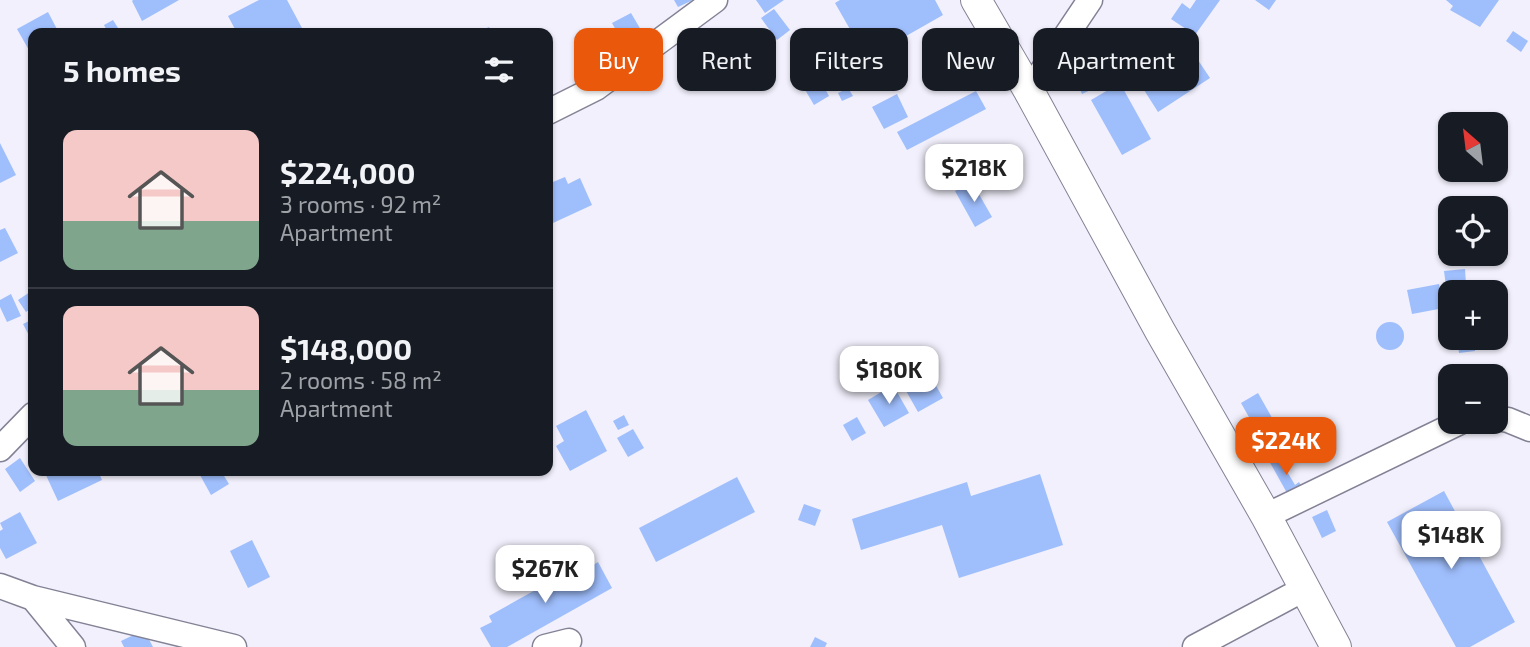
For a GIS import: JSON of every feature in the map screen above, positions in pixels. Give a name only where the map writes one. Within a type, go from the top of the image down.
[{"type":"main road","points":[[976,0],[1266,516],[1336,647]]},
{"type":"street","points":[[553,110],[596,89],[715,0]]},
{"type":"street","points":[[1029,91],[1090,0]]},
{"type":"street","points":[[0,449],[28,420]]},
{"type":"street","points":[[1508,420],[1530,429]]},
{"type":"street","points":[[1266,516],[1438,433]]},
{"type":"street","points":[[0,586],[33,597],[234,647]]},
{"type":"street","points":[[1195,647],[1304,589]]},
{"type":"street","points":[[33,597],[73,647]]},
{"type":"street","points":[[545,647],[569,641]]},
{"type":"building","points":[[133,0],[179,0],[142,21]]},
{"type":"building","points":[[259,0],[287,0],[302,28],[234,28],[228,16]]},
{"type":"building","points":[[674,0],[693,0],[678,7]]},
{"type":"building","points":[[756,0],[784,0],[765,13]]},
{"type":"building","points":[[840,0],[935,0],[943,15],[908,35],[908,28],[849,28],[835,3]]},
{"type":"building","points":[[1196,0],[1220,0],[1199,29],[1184,28],[1171,19],[1182,3],[1190,9]]},
{"type":"building","points":[[1255,0],[1276,0],[1269,10]]},
{"type":"building","points":[[1446,0],[1499,0],[1480,27],[1450,10],[1453,6]]},
{"type":"building","points":[[774,9],[790,30],[777,40],[776,28],[768,28],[761,18]]},
{"type":"building","points":[[48,12],[56,28],[28,28],[28,48],[17,29]]},
{"type":"building","points":[[631,13],[640,28],[615,28],[612,23]]},
{"type":"building","points":[[113,20],[118,28],[106,28],[104,25]]},
{"type":"building","points":[[1513,31],[1528,41],[1521,52],[1506,41]]},
{"type":"building","points":[[1199,62],[1210,78],[1199,85]]},
{"type":"building","points":[[806,91],[826,91],[829,96],[814,105]]},
{"type":"building","points":[[850,91],[853,96],[842,101],[838,93]]},
{"type":"building","points":[[976,91],[986,109],[907,150],[897,132]]},
{"type":"building","points":[[1106,91],[1124,91],[1151,139],[1122,155],[1091,100]]},
{"type":"building","points":[[1145,91],[1190,91],[1158,112]]},
{"type":"building","points":[[897,94],[908,117],[884,129],[872,107]]},
{"type":"building","points":[[0,143],[16,175],[0,183]]},
{"type":"building","points":[[565,177],[568,184],[580,178],[592,205],[553,223],[553,182]]},
{"type":"building","points":[[972,182],[992,217],[975,227],[955,191]]},
{"type":"building","points":[[5,228],[18,253],[0,262],[0,230]]},
{"type":"building","points":[[1465,269],[1466,280],[1445,280],[1444,271]]},
{"type":"building","points":[[1438,284],[1438,309],[1412,314],[1407,290]]},
{"type":"building","points":[[28,293],[28,311],[26,312],[18,300]]},
{"type":"building","points":[[11,294],[21,316],[7,322],[0,307],[0,300]]},
{"type":"building","points":[[1390,322],[1400,326],[1404,336],[1400,346],[1390,350],[1380,346],[1376,336],[1380,326]]},
{"type":"building","points":[[1459,350],[1475,350],[1475,351],[1459,353]]},
{"type":"building","points":[[926,368],[943,398],[918,412],[901,382]]},
{"type":"building","points":[[893,385],[909,413],[884,427],[868,400]]},
{"type":"building","points":[[1258,393],[1275,423],[1258,433],[1241,403]]},
{"type":"building","points":[[586,410],[607,451],[570,471],[556,446],[564,441],[556,426]]},
{"type":"building","points":[[624,415],[629,425],[618,430],[613,421]]},
{"type":"building","points":[[857,417],[866,433],[852,441],[843,425]]},
{"type":"building","points":[[1276,425],[1287,444],[1269,455],[1258,436]]},
{"type":"building","points":[[633,429],[644,448],[628,457],[617,438]]},
{"type":"building","points":[[1281,451],[1289,466],[1285,468],[1295,485],[1299,482],[1306,494],[1292,502],[1268,459]]},
{"type":"building","points":[[20,458],[28,470],[28,476],[32,476],[35,481],[20,492],[5,469]]},
{"type":"building","points":[[1040,474],[1063,545],[959,578],[942,525],[861,550],[852,519],[967,482],[971,496]]},
{"type":"building","points":[[46,476],[100,476],[102,480],[58,501]]},
{"type":"building","points":[[201,476],[224,476],[229,484],[211,495]]},
{"type":"building","points":[[737,477],[755,512],[656,562],[639,528]]},
{"type":"building","points":[[1444,491],[1515,622],[1470,647],[1456,647],[1387,522]]},
{"type":"building","points":[[804,504],[821,510],[815,526],[798,520]]},
{"type":"building","points":[[1327,510],[1336,531],[1322,538],[1312,517]]},
{"type":"building","points":[[20,512],[37,543],[6,559],[0,548],[0,531],[3,529],[0,523]]},
{"type":"building","points":[[252,540],[270,577],[248,588],[230,551]]},
{"type":"building","points":[[598,562],[612,588],[507,647],[491,647],[480,628],[492,622],[489,616],[580,565],[583,571]]},
{"type":"building","points":[[144,630],[153,647],[124,647],[121,641]]},
{"type":"building","points":[[815,637],[827,643],[825,647],[810,647]]}]
